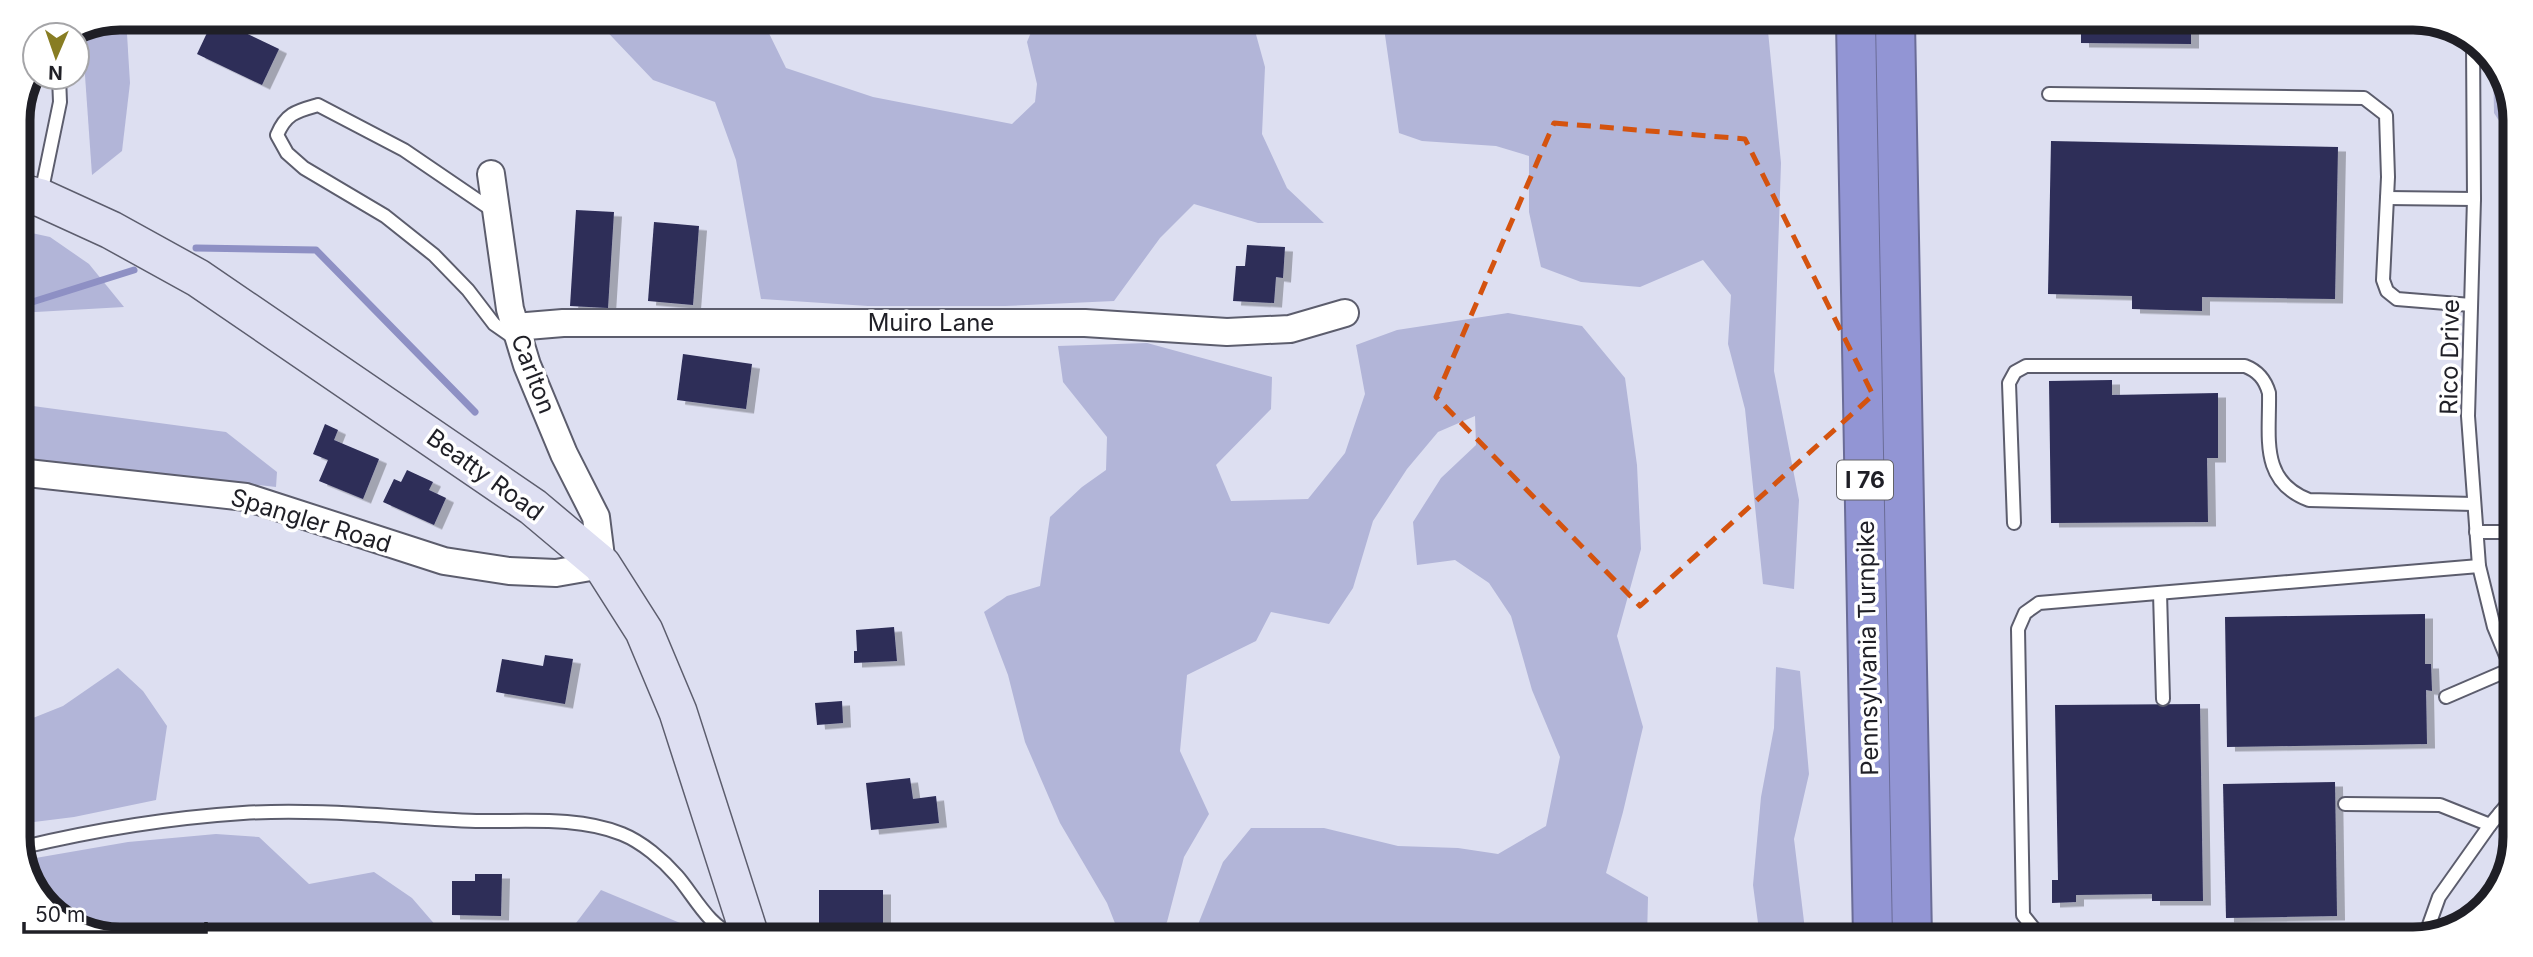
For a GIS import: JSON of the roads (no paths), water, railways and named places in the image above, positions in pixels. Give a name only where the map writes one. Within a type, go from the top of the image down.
[{"type":"highway","name":"Pennsylvania Turnpike","points":[[1856,30],[1873,927]]},
{"type":"highway","name":"Pennsylvania Turnpike","points":[[1895,30],[1912,927]]},
{"type":"street","name":"Carlton","points":[[491,174],[510,309],[527,365],[565,454],[596,517],[602,565]]},
{"type":"street","name":"Beatty Road","points":[[30,195],[111,230],[198,278],[533,507],[602,565],[643,631],[678,712],[747,927]]},
{"type":"street","name":"Muiro Lane","points":[[518,335],[562,323],[1085,323],[1227,332],[1290,329],[1345,313]]},
{"type":"street","name":"Spangler Road","points":[[30,473],[246,497],[444,561],[509,571],[556,573],[602,565]]},
{"type":"lane","name":"Rico Drive","points":[[2473,52],[2474,199],[2468,416],[2479,566],[2494,627],[2503,649]]},
{"type":"lane","points":[[30,192],[60,102],[60,91]]},
{"type":"lane","points":[[2049,94],[2364,98],[2386,114],[2387,198],[2383,279],[2387,291],[2397,299],[2471,304]]},
{"type":"lane","points":[[497,213],[404,150],[318,105],[295,111],[277,135],[287,153],[304,168],[385,216],[434,255],[468,290],[494,324],[518,335]]},
{"type":"lane","points":[[2387,198],[2474,199]]},
{"type":"lane","points":[[2014,523],[2009,383],[2015,372],[2026,366],[2245,366],[2261,376],[2266,384],[2269,393],[2270,461],[2279,480],[2295,495],[2309,500],[2474,504]]},
{"type":"lane","points":[[2476,532],[2503,532]]},
{"type":"lane","points":[[2033,927],[2023,915],[2018,629],[2021,620],[2032,607],[2039,603],[2479,566]]},
{"type":"lane","points":[[2160,593],[2163,699]]},
{"type":"lane","points":[[2446,697],[2503,672]]},
{"type":"lane","points":[[2345,804],[2440,805],[2490,825]]},
{"type":"lane","points":[[2429,926],[2439,897],[2503,809]]},
{"type":"lane","points":[[30,845],[97,830],[244,813],[312,812],[475,821],[567,822],[624,835],[650,851],[675,873],[720,927]]},
{"type":"lane","points":[[2500,813],[2503,817]]},
{"type":"waterway","points":[[196,248],[316,250],[475,412]]},
{"type":"waterway","points":[[30,303],[134,270]]}]
